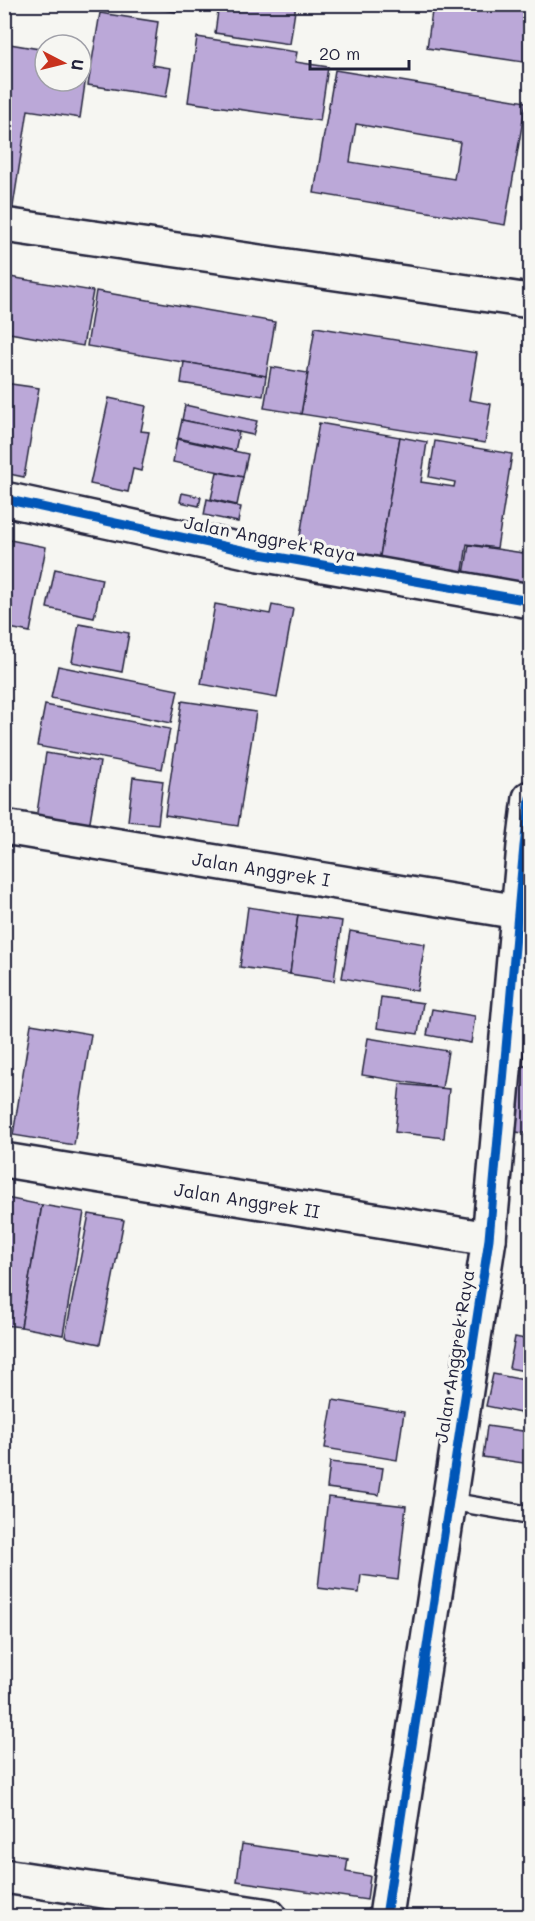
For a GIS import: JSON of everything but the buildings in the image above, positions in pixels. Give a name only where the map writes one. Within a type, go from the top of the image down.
[{"type":"street","points":[[4,225],[531,301]]},
{"type":"street","name":"Jalan Anggrek Raya","points":[[4,499],[260,554],[531,601]]},
{"type":"street","name":"Jalan Anggrek Raya","points":[[386,1917],[489,1239],[518,912],[531,798]]},
{"type":"street","name":"Jalan Anggrek I","points":[[4,827],[518,912]]},
{"type":"street","name":"Jalan Anggrek II","points":[[4,1160],[489,1239]]},
{"type":"street","points":[[4,1876],[269,1917]]},
{"type":"lane","points":[[448,1501],[531,1515]]},
{"type":"cycle path","points":[[4,499],[260,554],[530,601]]},
{"type":"cycle path","points":[[386,1916],[489,1239],[530,798]]}]
